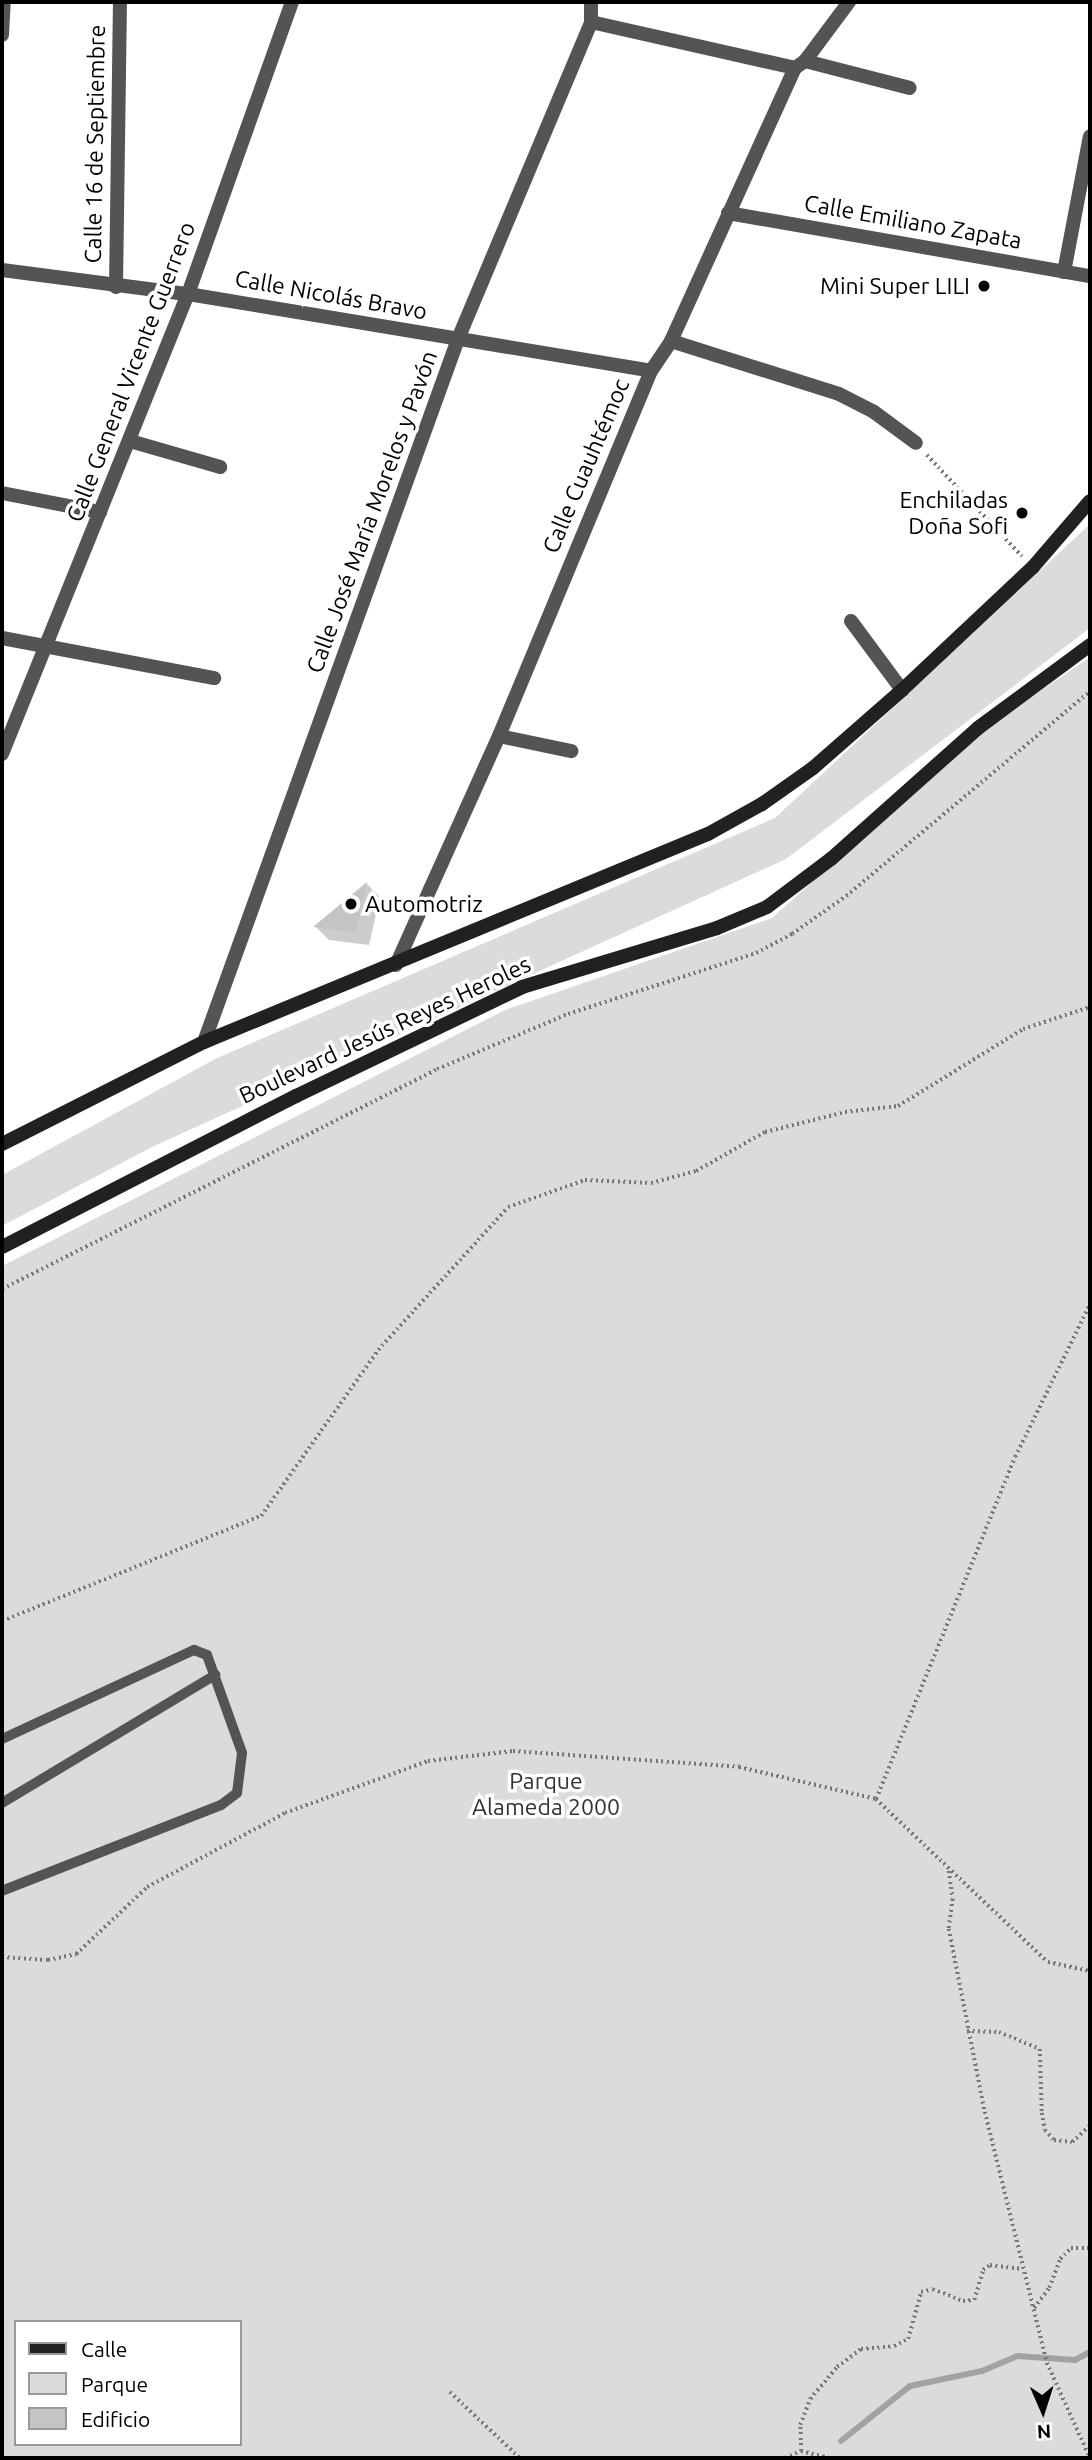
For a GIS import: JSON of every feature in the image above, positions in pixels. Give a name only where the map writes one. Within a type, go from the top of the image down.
[{"type":"main road","points":[[2,1144],[204,1042],[708,834],[762,804],[813,768],[902,690],[1033,567],[1090,501]]},
{"type":"main road","name":"Boulevard Jesús Reyes Heroles","points":[[2,1247],[296,1096],[522,987],[717,928],[767,907],[831,859],[978,728],[1090,645]]},
{"type":"street","points":[[2,35],[4,2]]},
{"type":"street","name":"Calle 16 de Septiembre","points":[[116,287],[120,2]]},
{"type":"street","name":"Calle General Vicente Guerrero","points":[[2,754],[188,294],[292,2]]},
{"type":"street","name":"Calle José María Morelos y Pavón","points":[[204,1042],[458,340],[591,22],[591,2]]},
{"type":"street","name":"Calle Cuauhtémoc","points":[[396,965],[499,736],[651,371],[671,341],[800,64],[849,2]]},
{"type":"street","points":[[591,22],[910,88]]},
{"type":"street","points":[[1064,272],[1090,136]]},
{"type":"street","name":"Calle Emiliano Zapata","points":[[728,214],[1090,276]]},
{"type":"street","name":"Calle Nicolás Bravo","points":[[2,271],[188,294],[651,371]]},
{"type":"street","points":[[671,341],[839,394],[874,412],[916,443]]},
{"type":"street","points":[[130,441],[220,467]]},
{"type":"street","points":[[2,493],[100,512]]},
{"type":"street","points":[[851,621],[902,690]]},
{"type":"street","points":[[2,638],[214,678]]},
{"type":"street","points":[[499,736],[571,751]]},
{"type":"lane","points":[[2,1739],[194,1650],[207,1655],[242,1753],[237,1793],[221,1805],[2,1891]]},
{"type":"lane","points":[[2,1803],[215,1675]]},
{"type":"path","points":[[916,443],[1033,567]]},
{"type":"path","points":[[2,1289],[437,1069],[568,1014],[744,957],[792,934],[846,896],[1090,691]]},
{"type":"path","points":[[2,1621],[261,1516],[378,1350],[508,1207],[585,1180],[651,1182],[684,1174],[765,1132],[845,1112],[898,1106],[1023,1029],[1090,1007]]},
{"type":"path","points":[[876,1799],[1015,1457],[1090,1304]]},
{"type":"path","points":[[2,1957],[48,1960],[76,1954],[147,1887],[285,1813],[428,1761],[513,1751],[738,1767],[876,1799],[1048,1962],[1090,1971]]},
{"type":"path","points":[[949,1869],[953,1899],[949,1929],[967,2031],[1023,2269],[1047,2363],[1090,2458]]},
{"type":"path","points":[[967,2031],[999,2032],[1040,2049],[1042,2113],[1045,2130],[1055,2140],[1072,2142],[1090,2125]]},
{"type":"path","points":[[1034,2308],[1049,2288],[1060,2259],[1071,2248],[1090,2248]]},
{"type":"path","points":[[801,2451],[800,2426],[810,2399],[837,2367],[861,2349],[894,2346],[908,2339],[920,2292],[933,2289],[963,2301],[974,2300],[983,2270],[990,2265],[1023,2269]]},
{"type":"path","points":[[450,2392],[520,2458]]},
{"type":"path","points":[[785,2458],[801,2451],[829,2458]]},
{"type":"green space","points":[[1090,524],[1090,628],[786,859],[152,1147],[2,1226],[2,1175],[217,1058],[775,818]]},
{"type":"green space","name":"Parque Alameda 2000","points":[[1090,657],[1090,2458],[2,2458],[2,1266],[505,1010],[772,918],[976,735]]},
{"type":"building","name":"Automotriz","points":[[367,882],[356,932],[313,927]]},
{"type":"waterway","points":[[841,2441],[910,2386],[982,2371],[1017,2356],[1075,2360],[1090,2352]]},
{"type":"place","name":"Mini Super LILI","points":[[984,286]]},
{"type":"place","name":"Enchiladas Doña Sofi","points":[[1022,513]]},
{"type":"place","name":"Automotriz","points":[[351,904]]}]
